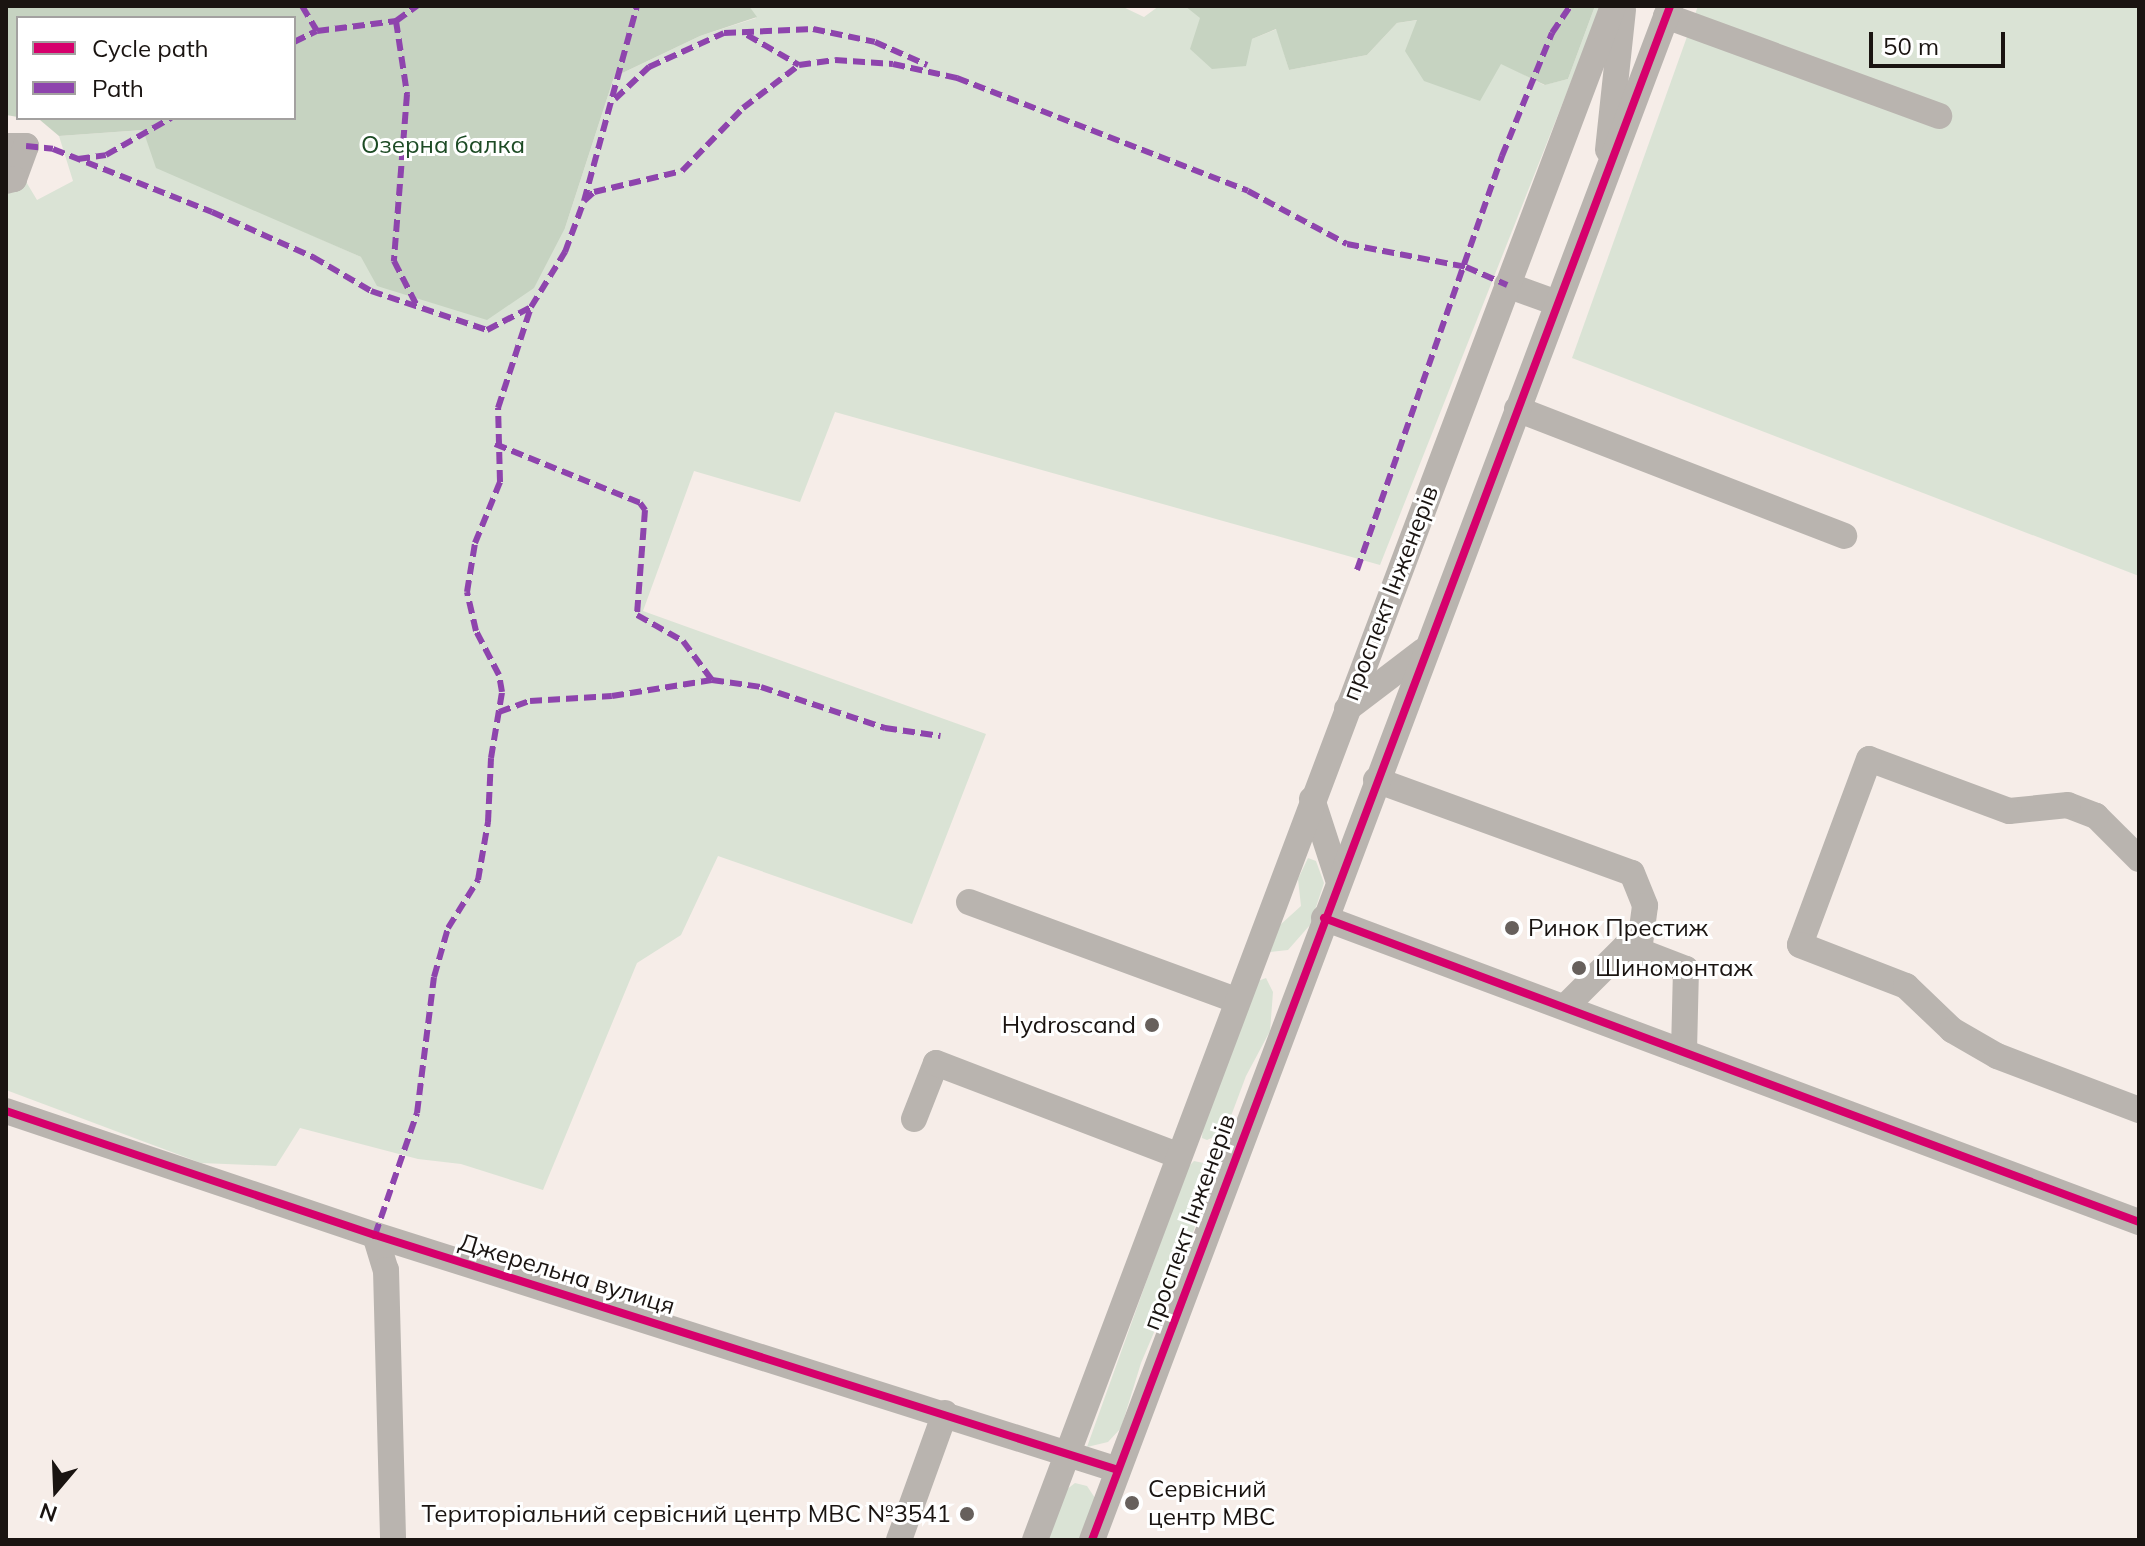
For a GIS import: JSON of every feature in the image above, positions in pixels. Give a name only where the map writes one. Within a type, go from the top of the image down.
[{"type":"street","name":"проспект Інженерів","points":[[1035,1540],[1613,6]]},
{"type":"street","points":[[1608,169],[1608,111],[1624,6]]},
{"type":"street","name":"проспект Інженерів","points":[[1092,1540],[1338,879],[1668,11]]},
{"type":"street","points":[[1668,11],[1939,116]]},
{"type":"street","points":[[1556,157],[1608,111]]},
{"type":"street","points":[[6,146],[26,146],[14,179],[6,181]]},
{"type":"street","points":[[1507,285],[1557,303]]},
{"type":"street","points":[[1517,409],[1844,536]]},
{"type":"street","points":[[1346,709],[1426,648]]},
{"type":"street","points":[[2139,859],[2096,816],[2068,805],[2009,811],[1869,759],[1800,945],[1906,986],[1952,1030],[1997,1056],[2139,1110]]},
{"type":"street","points":[[1376,780],[1632,873],[1645,906],[1639,951]]},
{"type":"street","points":[[1312,799],[1338,879]]},
{"type":"street","points":[[969,902],[1236,1000]]},
{"type":"street","points":[[1324,918],[2139,1222]]},
{"type":"street","points":[[1565,1007],[1626,946],[1686,969],[1684,1052]]},
{"type":"street","points":[[914,1119],[936,1063],[1179,1156]]},
{"type":"street","name":"Джерельна вулиця","points":[[6,1111],[375,1235],[1118,1470]]},
{"type":"street","points":[[375,1235],[386,1270],[393,1540]]},
{"type":"street","points":[[899,1540],[945,1413]]},
{"type":"green space","name":"Озерна балка","points":[[6,6],[749,6],[757,17],[700,36],[614,77],[565,228],[534,288],[487,320],[377,286],[361,257],[156,168],[143,130],[59,136],[40,120],[296,120],[296,16],[16,16],[16,117],[6,115]]},
{"type":"green space","points":[[749,6],[1121,6],[1144,17],[1159,6],[1185,6],[1252,39],[1277,29],[1289,70],[1367,55],[1397,23],[1418,20],[1544,85],[1568,79],[1595,6],[1601,6],[1380,565],[835,412],[800,502],[694,471],[643,611],[986,734],[912,924],[718,856],[681,935],[637,963],[543,1190],[461,1164],[418,1159],[300,1128],[276,1166],[201,1163],[6,1090],[6,186],[25,180],[37,200],[73,181],[59,136],[143,130],[287,224],[361,257],[565,228],[614,77],[700,36],[756,18]]},
{"type":"green space","points":[[1185,6],[1595,6],[1568,79],[1545,85],[1501,64],[1480,101],[1424,81],[1405,51],[1417,20],[1397,23],[1367,55],[1289,70],[1276,29],[1252,39],[1246,66],[1212,69],[1190,49],[1200,18]]},
{"type":"green space","points":[[1698,6],[2139,6],[2139,576],[1572,358]]},
{"type":"green space","points":[[1308,858],[1316,861],[1324,883],[1310,925],[1288,950],[1270,952],[1280,925],[1301,906],[1298,879]]},
{"type":"green space","points":[[1266,978],[1273,992],[1270,1031],[1246,1076],[1225,1132],[1207,1140],[1202,1138],[1203,1126],[1258,981]]},
{"type":"green space","points":[[1194,1161],[1208,1164],[1212,1175],[1181,1269],[1141,1363],[1121,1428],[1108,1442],[1087,1447],[1187,1168]]},
{"type":"green space","points":[[1075,1483],[1087,1486],[1095,1498],[1081,1540],[1048,1540],[1066,1490]]},
{"type":"marked path","points":[[302,6],[317,31]]},
{"type":"marked path","points":[[296,41],[317,31],[396,21],[417,6]]},
{"type":"marked path","points":[[584,201],[637,6]]},
{"type":"marked path","points":[[1357,570],[1502,156],[1552,33],[1570,6]]},
{"type":"marked path","points":[[396,21],[407,94],[394,261],[417,306]]},
{"type":"marked path","points":[[615,99],[649,67],[724,33],[813,29],[875,42],[927,65]]},
{"type":"marked path","points":[[747,35],[799,65]]},
{"type":"marked path","points":[[375,1235],[417,1113],[434,977],[448,928],[478,880],[488,822],[491,758],[502,692],[499,675],[476,631],[467,592],[475,543],[500,482],[498,408],[531,307],[565,252],[584,201],[594,192],[682,171],[743,108],[799,65],[835,60],[893,64],[957,78],[1248,191],[1347,244],[1466,267],[1507,285]]},
{"type":"marked path","points":[[78,159],[106,155],[167,120]]},
{"type":"marked path","points":[[26,146],[53,149],[212,212],[313,257],[371,291],[487,330],[531,307]]},
{"type":"marked path","points":[[495,444],[640,503],[645,510],[637,615],[683,641],[712,680]]},
{"type":"marked path","points":[[499,712],[530,701],[612,696],[712,680],[761,687],[885,728],[940,736]]},
{"type":"cycle path","points":[[1092,1540],[1670,6]]},
{"type":"cycle path","points":[[1324,918],[2139,1222]]},
{"type":"cycle path","points":[[6,1111],[375,1235],[1118,1470]]},
{"type":"place","name":"Ринок Престиж","points":[[1512,928]]},
{"type":"place","name":"Шиномонтаж","points":[[1579,968]]},
{"type":"place","name":"Hydroscand","points":[[1152,1025]]},
{"type":"place","name":"Сервісний центр МВС","points":[[1132,1503]]},
{"type":"place","name":"Територіальний сервісний центр МВС №3541","points":[[967,1514]]}]
